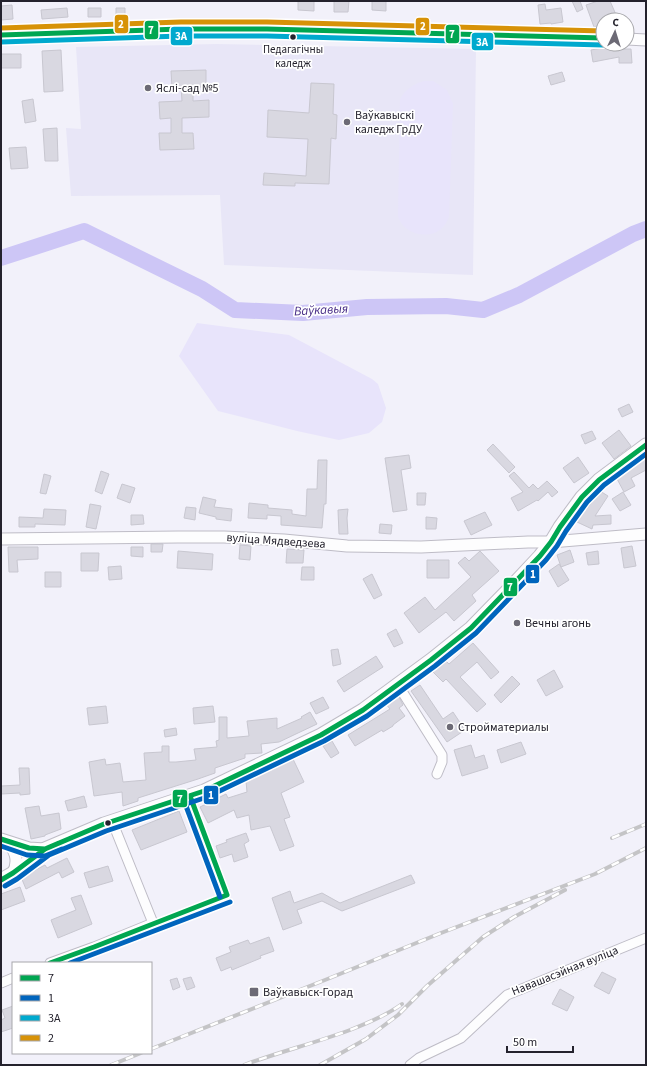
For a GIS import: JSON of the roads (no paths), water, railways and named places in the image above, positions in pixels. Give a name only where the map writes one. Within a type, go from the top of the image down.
[{"type":"main road","points":[[5,877],[46,849],[112,822],[204,792],[321,734],[363,710],[431,660],[471,628],[513,586],[551,542],[582,497],[599,480],[646,445]]},
{"type":"street","points":[[1,35],[181,29],[274,29],[595,38]]},
{"type":"street","points":[[635,39],[646,40]]},
{"type":"street","name":"вуліца Мядведзева","points":[[1,539],[224,537],[284,540],[347,546],[422,547],[551,542],[646,534]]},
{"type":"street","points":[[398,685],[442,755],[442,762],[437,774]]},
{"type":"street","points":[[53,962],[153,923],[112,822]]},
{"type":"street","points":[[1,839],[29,848],[46,849]]},
{"type":"street","points":[[1,839],[11,846],[16,856],[15,868],[5,877]]},
{"type":"street","name":"Навашасэйная вуліца","points":[[410,1065],[419,1058],[461,1038],[507,994],[646,938]]},
{"type":"street","points":[[1,983],[12,978]]},
{"type":"waterway","name":"Ваўкавыя","points":[[1,258],[84,231],[202,289],[235,310],[303,313],[367,307],[446,306],[483,310],[519,295],[633,234],[646,229]]},
{"type":"railway","points":[[612,838],[646,824]]},
{"type":"railway","points":[[152,1049],[441,933],[595,874],[646,848]]},
{"type":"railway","points":[[320,1065],[366,1039],[398,1015],[427,986],[483,937],[514,917],[565,890]]},
{"type":"railway","points":[[244,1065],[350,1030],[370,1022],[402,1004]]},
{"type":"railway","points":[[111,1065],[138,1054]]},
{"type":"place","name":"Педагагічны каледж","points":[[293,37]]},
{"type":"place","name":"Яслі-сад №5","points":[[148,88]]},
{"type":"place","name":"Ваўкавыскі каледж ГрДУ","points":[[347,122]]},
{"type":"place","name":"Вечны агонь","points":[[517,623]]},
{"type":"place","name":"Стройматериалы","points":[[450,727]]},
{"type":"place","name":"Ваўкавыск-Горад","points":[[254,992]]}]
